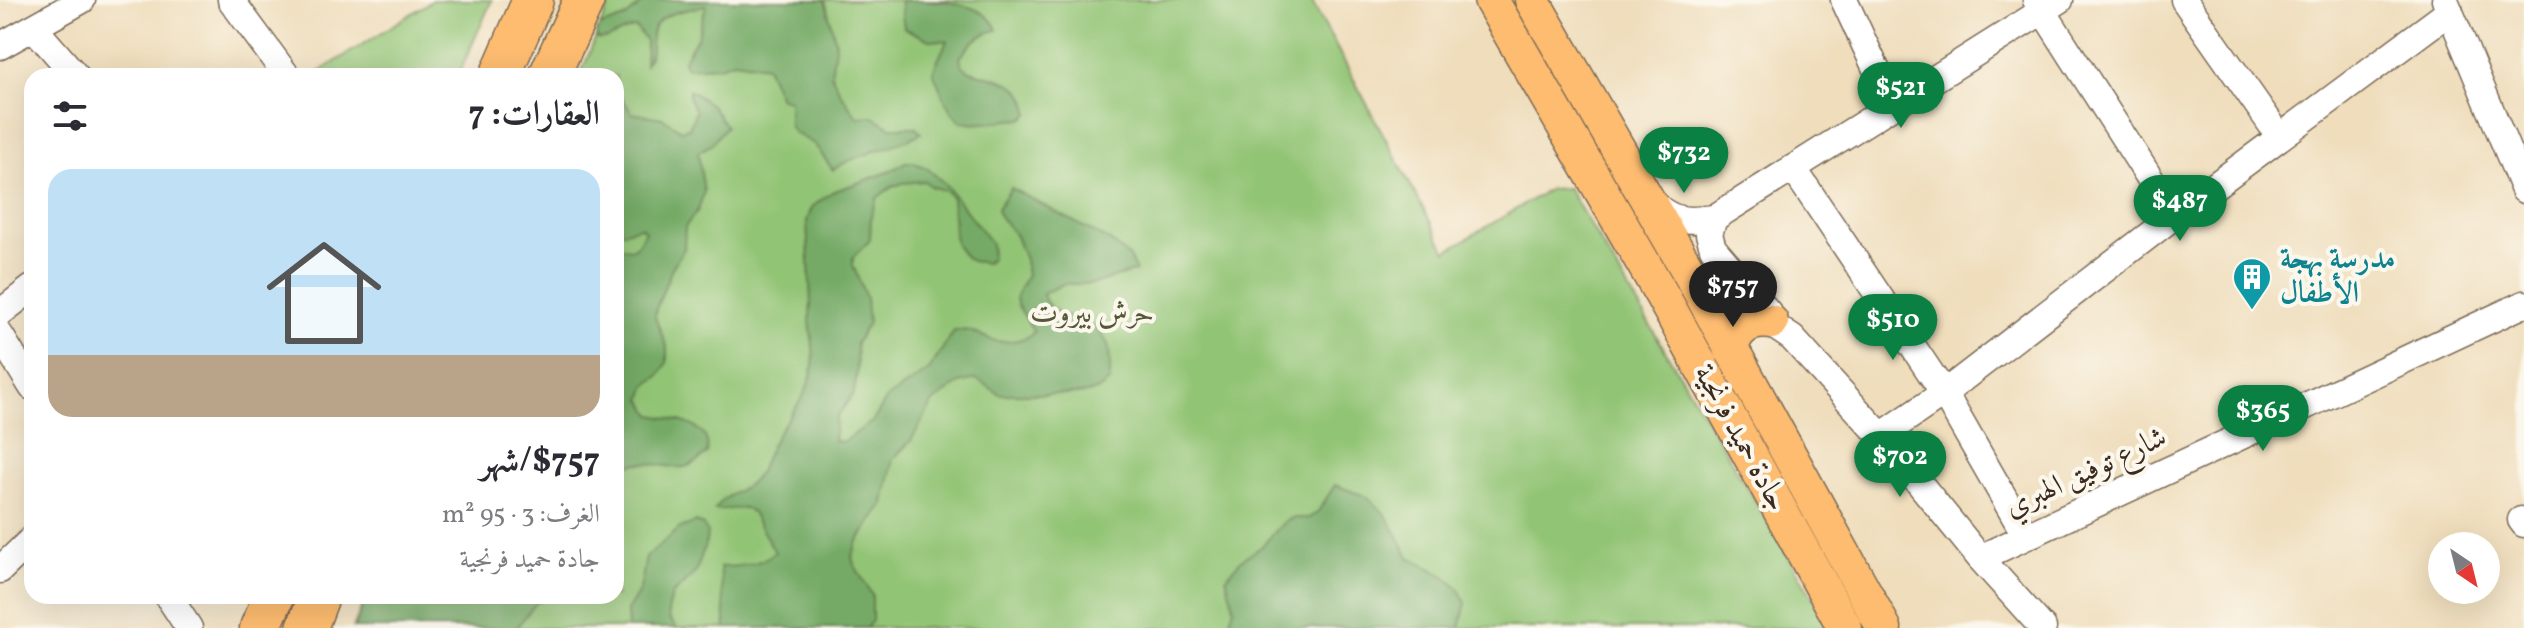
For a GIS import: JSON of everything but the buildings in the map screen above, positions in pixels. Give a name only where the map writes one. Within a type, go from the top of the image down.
[{"type":"highway","points":[[485,68],[514,0]]},
{"type":"highway","points":[[503,68],[533,0]]},
{"type":"highway","points":[[528,68],[556,0]]},
{"type":"highway","points":[[553,68],[584,0]]},
{"type":"highway","points":[[260,628],[270,604]]},
{"type":"highway","points":[[307,628],[316,604]]},
{"type":"main road","name":"جادة حميد فرنجية","points":[[1491,0],[1663,297],[1845,628]]},
{"type":"main road","name":"جادة حميد فرنجية","points":[[1532,0],[1696,284],[1884,628]]},
{"type":"main road","points":[[1730,348],[1742,328],[1753,322],[1782,330]]},
{"type":"street","points":[[0,46],[82,0]]},
{"type":"street","points":[[231,0],[281,68]]},
{"type":"street","points":[[1844,0],[1893,105]]},
{"type":"street","points":[[2184,0],[2280,137]]},
{"type":"street","points":[[1645,196],[1672,217],[1690,222],[1714,218],[2046,4],[2174,216]]},
{"type":"street","points":[[1881,436],[1944,393],[2448,6],[2524,190]]},
{"type":"street","points":[[35,29],[69,68]]},
{"type":"street","points":[[1793,168],[1944,393],[2026,536]]},
{"type":"street","points":[[1714,218],[1709,234],[1713,248],[1782,330],[1881,436],[1980,558],[2043,628]]},
{"type":"street","points":[[1663,297],[1696,284],[1782,330]]},
{"type":"street","points":[[0,313],[24,294]]},
{"type":"street","name":"شارع توفيق الهبري","points":[[1980,558],[2524,304]]},
{"type":"street","points":[[0,335],[24,374]]},
{"type":"street","points":[[0,570],[24,547]]},
{"type":"street","points":[[173,604],[189,628]]},
{"type":"green space","points":[[433,0],[492,0],[462,68],[325,68]]},
{"type":"green space","name":"حرش بيروت","points":[[611,0],[1311,0],[1446,251],[1550,189],[1568,188],[1831,628],[353,628],[363,604],[624,604],[624,68],[583,68]]},
{"type":"green space","points":[[646,0],[825,0],[836,43],[831,74],[857,117],[872,116],[891,127],[915,127],[921,133],[833,170],[814,144],[793,132],[789,125],[789,100],[780,98],[766,66],[734,61],[719,66],[686,68],[683,61],[698,36],[706,5],[660,20],[652,34],[651,52],[645,64],[646,41],[636,28],[607,39],[597,39],[596,31],[601,26],[625,18]]},
{"type":"green space","points":[[900,0],[957,4],[970,7],[991,20],[997,30],[972,44],[960,58],[962,65],[1016,87],[1027,102],[1029,114],[1022,119],[972,123],[955,117],[933,71],[947,41],[930,40],[904,28]]},
{"type":"green space","points":[[689,90],[711,105],[726,126],[711,145],[698,152],[704,192],[698,210],[685,227],[684,249],[672,268],[656,309],[655,317],[667,347],[667,363],[660,375],[647,385],[642,399],[652,415],[689,424],[704,435],[707,453],[683,467],[641,463],[624,466],[624,248],[631,249],[638,244],[645,231],[641,227],[624,231],[624,101],[632,113],[663,118],[681,130],[689,128],[696,111],[689,99]]},
{"type":"green space","points":[[905,162],[927,168],[946,185],[991,243],[992,258],[987,263],[971,261],[955,243],[952,198],[946,191],[925,181],[903,183],[877,198],[871,216],[870,240],[853,257],[853,265],[866,298],[868,323],[856,343],[854,393],[836,418],[834,441],[843,442],[873,421],[887,398],[929,370],[954,331],[971,331],[1006,342],[1030,336],[1034,332],[1017,304],[1016,296],[1027,275],[1025,260],[1016,236],[997,209],[1011,188],[1110,241],[1128,256],[1136,271],[1093,284],[1063,284],[1043,294],[1054,310],[1082,321],[1100,333],[1108,347],[1110,381],[1097,391],[1081,394],[1000,394],[976,379],[960,383],[933,402],[911,441],[893,459],[884,503],[857,543],[852,557],[854,564],[872,595],[872,621],[866,628],[726,628],[720,567],[742,566],[775,552],[752,513],[745,508],[715,510],[723,500],[757,475],[811,377],[814,358],[807,221],[812,207],[832,192],[891,171]]},
{"type":"green space","points":[[1335,485],[1368,497],[1386,515],[1409,557],[1445,576],[1458,588],[1466,603],[1460,628],[1227,628],[1234,609],[1226,577],[1285,521],[1308,518],[1317,513]]},
{"type":"green space","points":[[696,522],[703,525],[707,532],[706,542],[696,572],[672,595],[668,612],[677,628],[628,628],[627,611],[640,590],[646,557],[680,528]]},
{"type":"green space","points":[[364,604],[535,604],[516,628],[354,628]]},
{"type":"place","name":"مدرسة بهجة الأطفال","points":[[2252,311]]}]
